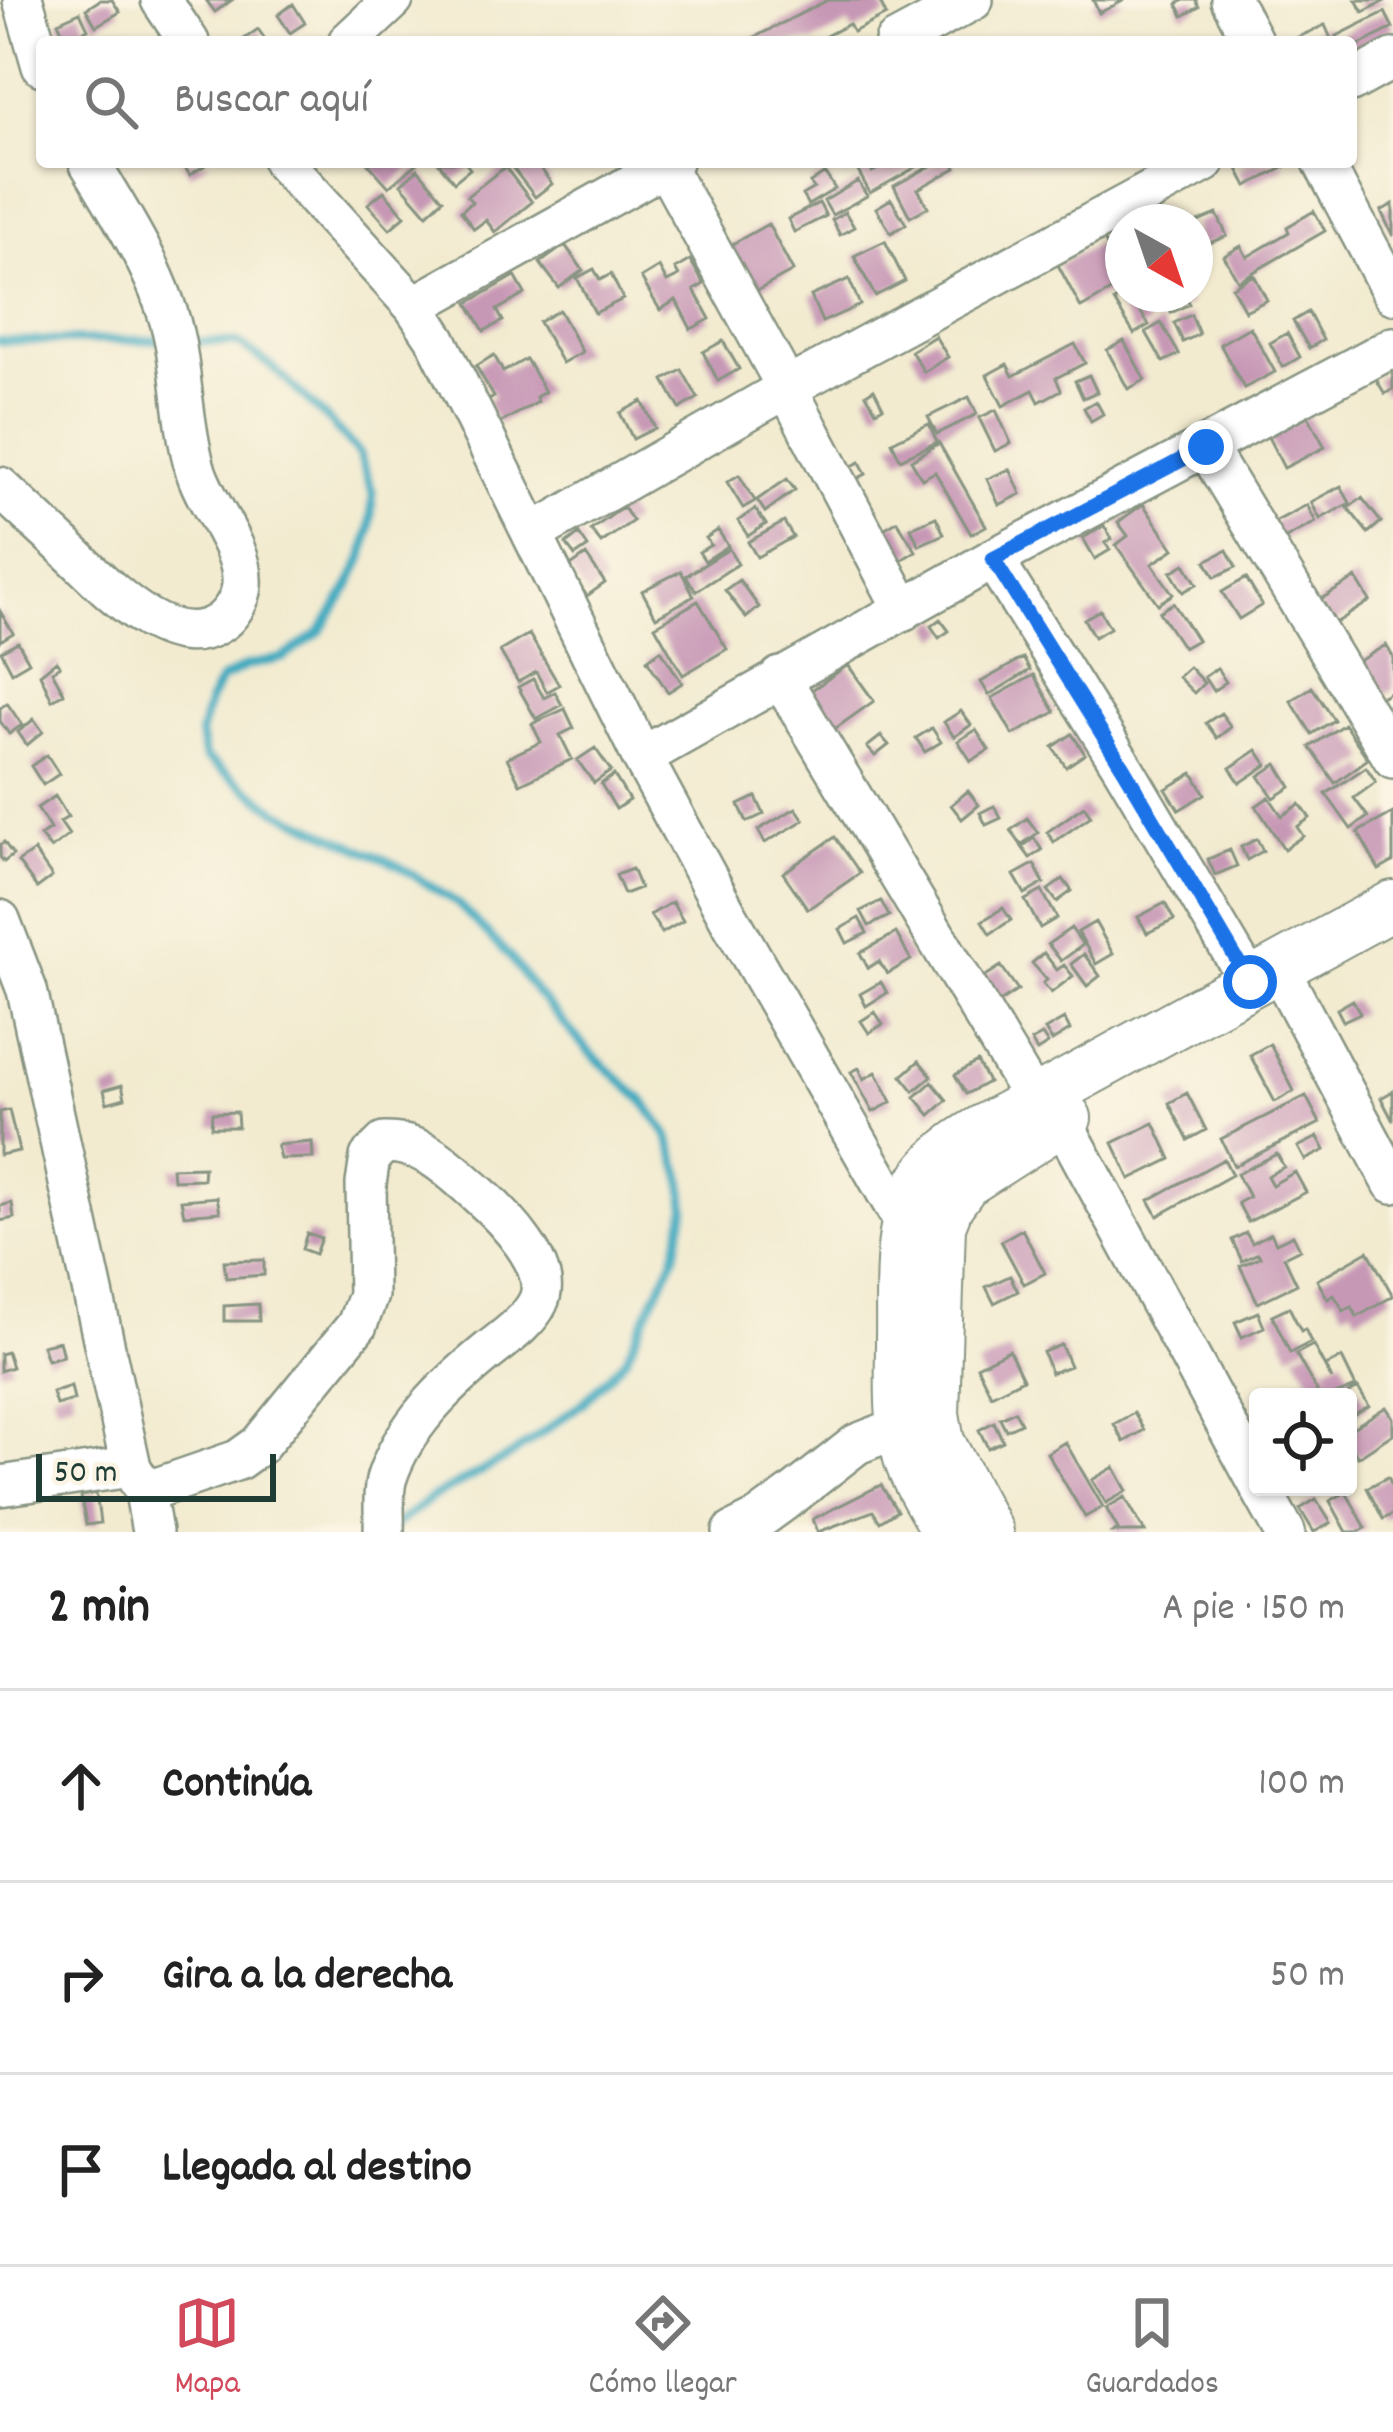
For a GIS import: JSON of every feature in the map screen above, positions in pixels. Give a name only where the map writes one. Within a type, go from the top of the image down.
[{"type":"street","points":[[23,0],[36,45]]},
{"type":"street","points":[[160,0],[185,36]]},
{"type":"street","points":[[354,36],[393,0]]},
{"type":"street","points":[[906,36],[973,0]]},
{"type":"street","points":[[1231,0],[1250,36]]},
{"type":"street","points":[[1357,79],[1393,59]]},
{"type":"street","points":[[0,487],[128,607],[149,618],[195,632],[218,624],[233,609],[242,586],[238,557],[197,476],[185,429],[175,340],[138,244],[93,168]]},
{"type":"street","points":[[288,168],[414,306],[455,375],[642,757],[906,1226]]},
{"type":"street","points":[[414,306],[661,168]]},
{"type":"street","points":[[670,168],[904,610]]},
{"type":"street","points":[[532,534],[787,388],[1194,168]]},
{"type":"street","points":[[1326,168],[1393,294]]},
{"type":"street","points":[[642,757],[993,559],[1393,347]]},
{"type":"street","points":[[1206,447],[1393,758]]},
{"type":"street","points":[[993,559],[1124,769],[1274,981],[1393,1183]]},
{"type":"street","points":[[781,677],[1048,1110],[1249,1467]]},
{"type":"street","points":[[988,1532],[940,1442],[917,1420],[901,1283],[910,1206],[922,1180],[963,1141],[1048,1110],[1274,981],[1393,905]]},
{"type":"street","points":[[0,920],[14,992],[152,1532]]},
{"type":"street","points":[[1274,981],[1393,942]]},
{"type":"street","points":[[946,1532],[910,1464],[941,1225],[965,1183],[1048,1110]]},
{"type":"street","points":[[0,1486],[138,1479],[238,1460],[259,1445],[357,1325],[368,1295],[366,1184],[370,1157],[384,1143],[404,1142],[439,1160],[485,1200],[524,1244],[537,1265],[542,1286],[525,1318],[448,1385],[407,1438],[386,1480],[384,1532]]},
{"type":"street","points":[[734,1532],[759,1519],[857,1444],[917,1420]]},
{"type":"street","points":[[1265,1496],[1285,1532]]},
{"type":"building","points":[[100,0],[112,0],[120,12],[96,26],[86,9]]},
{"type":"building","points":[[206,0],[232,0],[215,12]]},
{"type":"building","points":[[828,0],[879,0],[886,15],[853,32],[849,24],[826,36],[757,36]]},
{"type":"building","points":[[1093,0],[1125,0],[1099,13]]},
{"type":"building","points":[[1196,0],[1199,7],[1183,16],[1177,4]]},
{"type":"building","points":[[1356,0],[1387,0],[1363,12]]},
{"type":"building","points":[[293,4],[305,23],[290,33],[278,15]]},
{"type":"building","points":[[80,12],[88,29],[65,36],[58,22]]},
{"type":"building","points":[[1385,12],[1393,28],[1357,46],[1357,36],[1337,36]]},
{"type":"building","points":[[1325,25],[1330,36],[1301,36]]},
{"type":"building","points":[[372,168],[412,168],[389,187]]},
{"type":"building","points":[[443,168],[469,168],[470,169],[454,182]]},
{"type":"building","points":[[506,168],[532,202],[495,232],[486,220],[474,229],[461,211],[472,202],[467,196]]},
{"type":"building","points":[[513,168],[540,168],[552,184],[535,197]]},
{"type":"building","points":[[870,168],[872,172],[914,168],[870,193],[858,171]]},
{"type":"building","points":[[927,168],[956,168],[918,189],[928,207],[910,217],[894,186]]},
{"type":"building","points":[[1240,168],[1283,168],[1247,186]]},
{"type":"building","points":[[418,169],[443,199],[427,214],[401,184]]},
{"type":"building","points":[[825,173],[835,189],[808,205],[802,195]]},
{"type":"building","points":[[858,181],[867,196],[832,215],[824,201]]},
{"type":"building","points":[[384,191],[405,216],[390,229],[368,204]]},
{"type":"building","points":[[891,199],[906,224],[891,233],[876,208]]},
{"type":"building","points":[[819,203],[826,216],[794,232],[788,219]]},
{"type":"building","points":[[1393,204],[1393,236],[1381,211]]},
{"type":"building","points":[[1314,211],[1325,231],[1238,281],[1224,256],[1241,246],[1247,257]]},
{"type":"building","points":[[845,212],[854,227],[840,235],[832,220]]},
{"type":"building","points":[[1217,214],[1227,236],[1213,242],[1213,216]]},
{"type":"building","points":[[768,224],[793,271],[753,293],[727,247]]},
{"type":"building","points":[[1104,240],[1105,294],[1081,308],[1058,265]]},
{"type":"building","points":[[885,241],[905,281],[875,296],[854,256]]},
{"type":"building","points":[[565,245],[583,270],[559,288],[540,263]]},
{"type":"building","points":[[690,260],[704,284],[694,290],[710,319],[691,329],[676,300],[660,310],[641,278],[659,267],[667,282],[679,276],[675,269]]},
{"type":"building","points":[[594,269],[600,280],[611,274],[623,299],[595,313],[577,278]]},
{"type":"building","points":[[1254,275],[1267,300],[1245,311],[1232,287]]},
{"type":"building","points":[[515,276],[525,294],[497,310],[503,321],[484,331],[468,303]]},
{"type":"building","points":[[849,279],[860,305],[822,322],[811,296]]},
{"type":"building","points":[[559,310],[582,352],[562,363],[539,322]]},
{"type":"building","points":[[1121,312],[1141,312],[1149,325],[1134,334]]},
{"type":"building","points":[[1308,312],[1323,340],[1309,348],[1293,321]]},
{"type":"building","points":[[1191,315],[1199,334],[1183,342],[1174,323]]},
{"type":"building","points":[[1161,323],[1179,354],[1163,362],[1146,332]]},
{"type":"building","points":[[1250,327],[1275,372],[1244,388],[1220,344]]},
{"type":"building","points":[[1287,333],[1300,357],[1283,367],[1270,343]]},
{"type":"building","points":[[935,336],[948,357],[924,372],[911,351]]},
{"type":"building","points":[[723,341],[739,369],[718,381],[703,352]]},
{"type":"building","points":[[1124,341],[1145,380],[1128,389],[1107,350]]},
{"type":"building","points":[[1075,344],[1085,363],[1056,378],[1061,390],[1039,402],[1033,390],[1003,406],[987,375],[1007,364],[1013,376]]},
{"type":"building","points":[[494,355],[503,372],[526,359],[545,392],[536,397],[538,402],[498,424],[486,402],[494,397],[476,366]]},
{"type":"building","points":[[682,370],[698,398],[680,409],[664,380]]},
{"type":"building","points":[[1393,370],[1393,389],[1385,394],[1376,379]]},
{"type":"building","points":[[1089,375],[1097,392],[1083,398],[1075,381]]},
{"type":"building","points":[[874,389],[883,407],[876,411],[866,394]]},
{"type":"building","points":[[969,397],[977,414],[937,434],[928,417]]},
{"type":"building","points":[[642,401],[655,428],[633,439],[620,413]]},
{"type":"building","points":[[1096,401],[1103,414],[1091,421],[1084,408]]},
{"type":"building","points":[[996,410],[1011,443],[995,451],[979,418]]},
{"type":"building","points":[[1308,416],[1325,447],[1284,468],[1268,437]]},
{"type":"building","points":[[929,424],[937,442],[900,459],[892,442]]},
{"type":"building","points":[[939,443],[986,526],[971,534],[935,472],[922,479],[911,460]]},
{"type":"building","points":[[860,462],[866,474],[851,482],[844,470]]},
{"type":"building","points":[[1010,469],[1021,494],[999,505],[987,479]]},
{"type":"building","points":[[739,475],[755,501],[743,508],[727,482]]},
{"type":"building","points":[[787,479],[795,490],[765,512],[757,500]]},
{"type":"building","points":[[1341,486],[1350,503],[1320,519],[1311,502]]},
{"type":"building","points":[[1362,498],[1381,522],[1368,533],[1348,508]]},
{"type":"building","points":[[1143,504],[1174,549],[1152,564],[1173,594],[1158,604],[1116,545],[1128,536],[1118,522]]},
{"type":"building","points":[[1307,505],[1316,522],[1278,542],[1269,525]]},
{"type":"building","points":[[623,507],[633,521],[601,543],[591,530]]},
{"type":"building","points":[[755,509],[766,524],[748,536],[738,521]]},
{"type":"building","points":[[936,517],[944,534],[919,545],[911,528]]},
{"type":"building","points":[[897,521],[916,551],[901,560],[882,530]]},
{"type":"building","points":[[784,522],[793,537],[757,557],[748,542]]},
{"type":"building","points":[[1104,526],[1112,539],[1105,543],[1110,550],[1095,559],[1083,538]]},
{"type":"building","points":[[718,530],[728,546],[705,561],[699,552],[711,545],[706,538]]},
{"type":"building","points":[[579,534],[588,547],[575,556],[566,544]]},
{"type":"building","points":[[729,549],[738,564],[696,591],[686,576]]},
{"type":"building","points":[[1227,550],[1236,567],[1215,577],[1206,561]]},
{"type":"building","points":[[586,555],[605,583],[587,596],[568,568]]},
{"type":"building","points":[[1185,564],[1197,584],[1183,592],[1171,572]]},
{"type":"building","points":[[681,571],[694,596],[656,617],[642,591]]},
{"type":"building","points":[[1246,578],[1262,605],[1239,619],[1222,592]]},
{"type":"building","points":[[1356,578],[1370,601],[1331,626],[1316,602]]},
{"type":"building","points":[[739,580],[759,607],[746,618],[725,590]]},
{"type":"building","points":[[698,601],[727,649],[683,675],[655,626]]},
{"type":"building","points":[[1173,603],[1197,640],[1183,648],[1159,612]]},
{"type":"building","points":[[1100,610],[1110,628],[1094,637],[1084,619]]},
{"type":"building","points":[[0,611],[13,633],[0,641]]},
{"type":"building","points":[[940,619],[949,631],[939,638],[931,626]]},
{"type":"building","points":[[529,634],[559,685],[547,692],[536,672],[518,682],[500,651]]},
{"type":"building","points":[[18,642],[29,662],[12,672],[1,651]]},
{"type":"building","points":[[1386,645],[1393,657],[1393,690],[1373,701],[1352,665]]},
{"type":"building","points":[[661,650],[682,683],[668,692],[647,660]]},
{"type":"building","points":[[1023,658],[1030,670],[989,695],[981,682]]},
{"type":"building","points":[[56,661],[60,666],[52,671],[64,693],[52,700],[40,674]]},
{"type":"building","points":[[848,665],[874,701],[832,731],[806,694]]},
{"type":"building","points":[[1189,667],[1204,683],[1194,693],[1178,677]]},
{"type":"building","points":[[1217,668],[1226,682],[1213,691],[1204,677]]},
{"type":"building","points":[[1034,675],[1055,712],[1013,735],[992,698]]},
{"type":"building","points":[[533,679],[544,698],[555,692],[562,705],[536,719],[518,687]]},
{"type":"building","points":[[1312,687],[1334,720],[1312,734],[1291,701]]},
{"type":"building","points":[[7,703],[22,725],[9,734],[0,721],[0,708]]},
{"type":"building","points":[[565,709],[574,728],[560,735],[572,759],[520,784],[507,758],[541,742],[532,724]]},
{"type":"building","points":[[961,711],[971,725],[954,737],[944,722]]},
{"type":"building","points":[[1221,713],[1231,727],[1217,738],[1206,723]]},
{"type":"building","points":[[34,719],[43,732],[27,745],[18,732]]},
{"type":"building","points":[[1344,724],[1368,759],[1335,783],[1310,747]]},
{"type":"building","points":[[932,728],[941,742],[925,752],[916,738]]},
{"type":"building","points":[[976,730],[989,750],[971,761],[958,741]]},
{"type":"building","points":[[1072,734],[1085,754],[1066,767],[1053,747]]},
{"type":"building","points":[[881,736],[889,745],[875,756],[867,747]]},
{"type":"building","points":[[595,748],[611,771],[594,783],[577,760]]},
{"type":"building","points":[[1257,750],[1267,765],[1240,783],[1230,768]]},
{"type":"building","points":[[47,755],[59,774],[43,785],[31,766]]},
{"type":"building","points":[[1277,764],[1291,787],[1274,798],[1259,776]]},
{"type":"building","points":[[1366,767],[1376,782],[1354,798],[1368,817],[1351,829],[1326,794]]},
{"type":"building","points":[[1193,773],[1205,794],[1179,810],[1166,789]]},
{"type":"building","points":[[614,775],[629,800],[616,809],[601,784]]},
{"type":"building","points":[[968,791],[979,805],[962,819],[951,805]]},
{"type":"building","points":[[55,796],[68,817],[60,822],[69,835],[51,849],[40,836],[50,829],[37,808]]},
{"type":"building","points":[[756,797],[764,814],[747,822],[739,805]]},
{"type":"building","points":[[1269,797],[1282,816],[1300,804],[1310,818],[1297,827],[1303,836],[1284,849],[1256,806]]},
{"type":"building","points":[[994,806],[1001,818],[986,825],[980,813]]},
{"type":"building","points":[[1084,806],[1091,816],[1054,842],[1047,832]]},
{"type":"building","points":[[796,808],[804,820],[765,843],[758,830]]},
{"type":"building","points":[[1393,813],[1393,862],[1379,870],[1358,832]]},
{"type":"building","points":[[1027,818],[1038,833],[1021,845],[1011,830]]},
{"type":"building","points":[[835,837],[860,873],[808,909],[783,873]]},
{"type":"building","points":[[1034,838],[1042,850],[1030,858],[1022,847]]},
{"type":"building","points":[[1257,839],[1263,851],[1247,860],[1241,847]]},
{"type":"building","points":[[4,842],[13,855],[4,862],[0,845]]},
{"type":"building","points":[[1230,850],[1237,866],[1215,875],[1208,859]]},
{"type":"building","points":[[34,851],[52,877],[37,888],[18,862]]},
{"type":"building","points":[[1034,864],[1044,883],[1025,894],[1014,875]]},
{"type":"building","points":[[632,869],[640,888],[624,894],[616,875]]},
{"type":"building","points":[[1063,879],[1072,891],[1057,902],[1048,890]]},
{"type":"building","points":[[1042,891],[1057,918],[1040,928],[1025,900]]},
{"type":"building","points":[[881,901],[889,916],[869,926],[861,911]]},
{"type":"building","points":[[672,902],[683,921],[662,933],[650,915]]},
{"type":"building","points":[[1165,903],[1174,920],[1147,933],[1138,917]]},
{"type":"building","points":[[1003,908],[1011,920],[990,934],[982,921]]},
{"type":"building","points":[[859,918],[867,933],[847,943],[840,929]]},
{"type":"building","points":[[1095,922],[1113,954],[1096,964],[1078,932]]},
{"type":"building","points":[[1071,928],[1083,945],[1061,961],[1048,944]]},
{"type":"building","points":[[896,933],[911,960],[887,974],[879,961],[868,968],[860,953]]},
{"type":"building","points":[[1044,953],[1057,970],[1064,965],[1073,976],[1051,993],[1032,963]]},
{"type":"building","points":[[1084,954],[1100,976],[1087,986],[1071,964]]},
{"type":"building","points":[[1001,966],[1018,990],[998,1003],[981,979]]},
{"type":"building","points":[[881,982],[887,993],[866,1006],[860,994]]},
{"type":"building","points":[[1353,1000],[1360,1013],[1343,1021],[1337,1009]]},
{"type":"building","points":[[875,1012],[883,1024],[869,1033],[861,1021]]},
{"type":"building","points":[[1064,1019],[1070,1030],[1052,1041],[1045,1030]]},
{"type":"building","points":[[1042,1035],[1048,1044],[1037,1051],[1031,1041]]},
{"type":"building","points":[[1270,1044],[1294,1091],[1275,1102],[1250,1055]]},
{"type":"building","points":[[919,1061],[932,1076],[914,1091],[902,1076]]},
{"type":"building","points":[[977,1062],[988,1082],[966,1094],[955,1075]]},
{"type":"building","points":[[859,1068],[864,1079],[876,1072],[892,1102],[873,1112],[851,1072]]},
{"type":"building","points":[[932,1082],[947,1100],[930,1115],[915,1097]]},
{"type":"building","points":[[122,1085],[125,1098],[107,1103],[104,1090]]},
{"type":"building","points":[[1393,1091],[1393,1121],[1381,1098]]},
{"type":"building","points":[[1187,1093],[1206,1130],[1188,1140],[1169,1103]]},
{"type":"building","points":[[1306,1096],[1320,1123],[1234,1166],[1221,1139]]},
{"type":"building","points":[[9,1110],[19,1151],[0,1155],[0,1112]]},
{"type":"building","points":[[237,1112],[238,1127],[211,1127],[212,1113]]},
{"type":"building","points":[[1154,1123],[1171,1159],[1130,1179],[1113,1143]]},
{"type":"building","points":[[1318,1137],[1325,1150],[1305,1160],[1298,1147]]},
{"type":"building","points":[[312,1142],[313,1158],[280,1159],[277,1145]]},
{"type":"building","points":[[1277,1154],[1284,1167],[1267,1176],[1272,1185],[1295,1172],[1306,1192],[1248,1222],[1238,1203],[1249,1197],[1237,1174]]},
{"type":"building","points":[[1224,1159],[1232,1175],[1158,1216],[1149,1200]]},
{"type":"building","points":[[204,1167],[203,1179],[173,1180],[172,1168]]},
{"type":"building","points":[[217,1197],[220,1212],[184,1215],[181,1200]]},
{"type":"building","points":[[12,1203],[14,1218],[0,1221],[0,1206]]},
{"type":"building","points":[[1022,1229],[1045,1273],[1024,1284],[1001,1241]]},
{"type":"building","points":[[307,1233],[321,1238],[315,1254],[302,1249]]},
{"type":"building","points":[[1246,1233],[1252,1243],[1271,1233],[1276,1243],[1293,1235],[1300,1249],[1284,1257],[1297,1284],[1258,1303],[1240,1266],[1260,1257],[1258,1253],[1242,1261],[1232,1240]]},
{"type":"building","points":[[1368,1251],[1393,1296],[1357,1317],[1352,1307],[1344,1311],[1334,1295],[1328,1299],[1317,1280]]},
{"type":"building","points":[[264,1260],[264,1275],[226,1278],[224,1261]]},
{"type":"building","points":[[1010,1276],[1018,1291],[994,1303],[986,1287]]},
{"type":"building","points":[[258,1304],[259,1321],[224,1321],[224,1306]]},
{"type":"building","points":[[1289,1307],[1311,1342],[1290,1353],[1272,1315]]},
{"type":"building","points":[[1258,1312],[1264,1327],[1242,1337],[1235,1322]]},
{"type":"building","points":[[59,1341],[63,1356],[47,1360],[42,1345]]},
{"type":"building","points":[[1061,1345],[1070,1366],[1051,1373],[1043,1352]]},
{"type":"building","points":[[1313,1345],[1332,1380],[1326,1366],[1342,1358],[1356,1387],[1315,1388],[1296,1354]]},
{"type":"building","points":[[1009,1350],[1023,1379],[991,1395],[977,1366]]},
{"type":"building","points":[[7,1352],[12,1367],[0,1371],[0,1354]]},
{"type":"building","points":[[71,1386],[74,1400],[56,1405],[52,1392]]},
{"type":"building","points":[[1357,1389],[1369,1406],[1357,1413]]},
{"type":"building","points":[[1386,1407],[1393,1418],[1393,1434],[1358,1457],[1357,1425]]},
{"type":"building","points":[[1015,1411],[1021,1423],[1006,1430],[1000,1418]]},
{"type":"building","points":[[1134,1413],[1144,1430],[1124,1442],[1114,1424]]},
{"type":"building","points":[[994,1422],[1003,1441],[988,1448],[979,1430]]},
{"type":"building","points":[[1065,1442],[1103,1507],[1085,1517],[1047,1453]]},
{"type":"building","points":[[1114,1467],[1127,1491],[1106,1503],[1092,1480]]},
{"type":"building","points":[[1388,1477],[1393,1487],[1393,1514],[1383,1519],[1367,1488]]},
{"type":"building","points":[[881,1485],[897,1511],[880,1522],[873,1511],[818,1532],[813,1519]]},
{"type":"building","points":[[96,1493],[100,1523],[86,1525],[81,1496]]},
{"type":"building","points":[[1348,1496],[1366,1528],[1347,1532],[1330,1501]]},
{"type":"building","points":[[1125,1497],[1145,1532],[1113,1532],[1118,1529],[1106,1508]]},
{"type":"building","points":[[1316,1499],[1331,1523],[1314,1532],[1300,1509]]},
{"type":"waterway","points":[[0,341],[164,340]]},
{"type":"waterway","points":[[186,341],[238,343],[271,366],[359,454],[373,493],[363,558],[349,587],[320,632],[283,658],[246,666],[221,680],[200,734],[205,758],[278,811],[399,866],[457,903],[510,957],[590,1053],[642,1099],[668,1135],[682,1176],[686,1208],[674,1258],[625,1359],[584,1402],[512,1455],[430,1499],[395,1525]]},
{"type":"route","points":[[1206,447],[993,559],[1250,982]]}]
